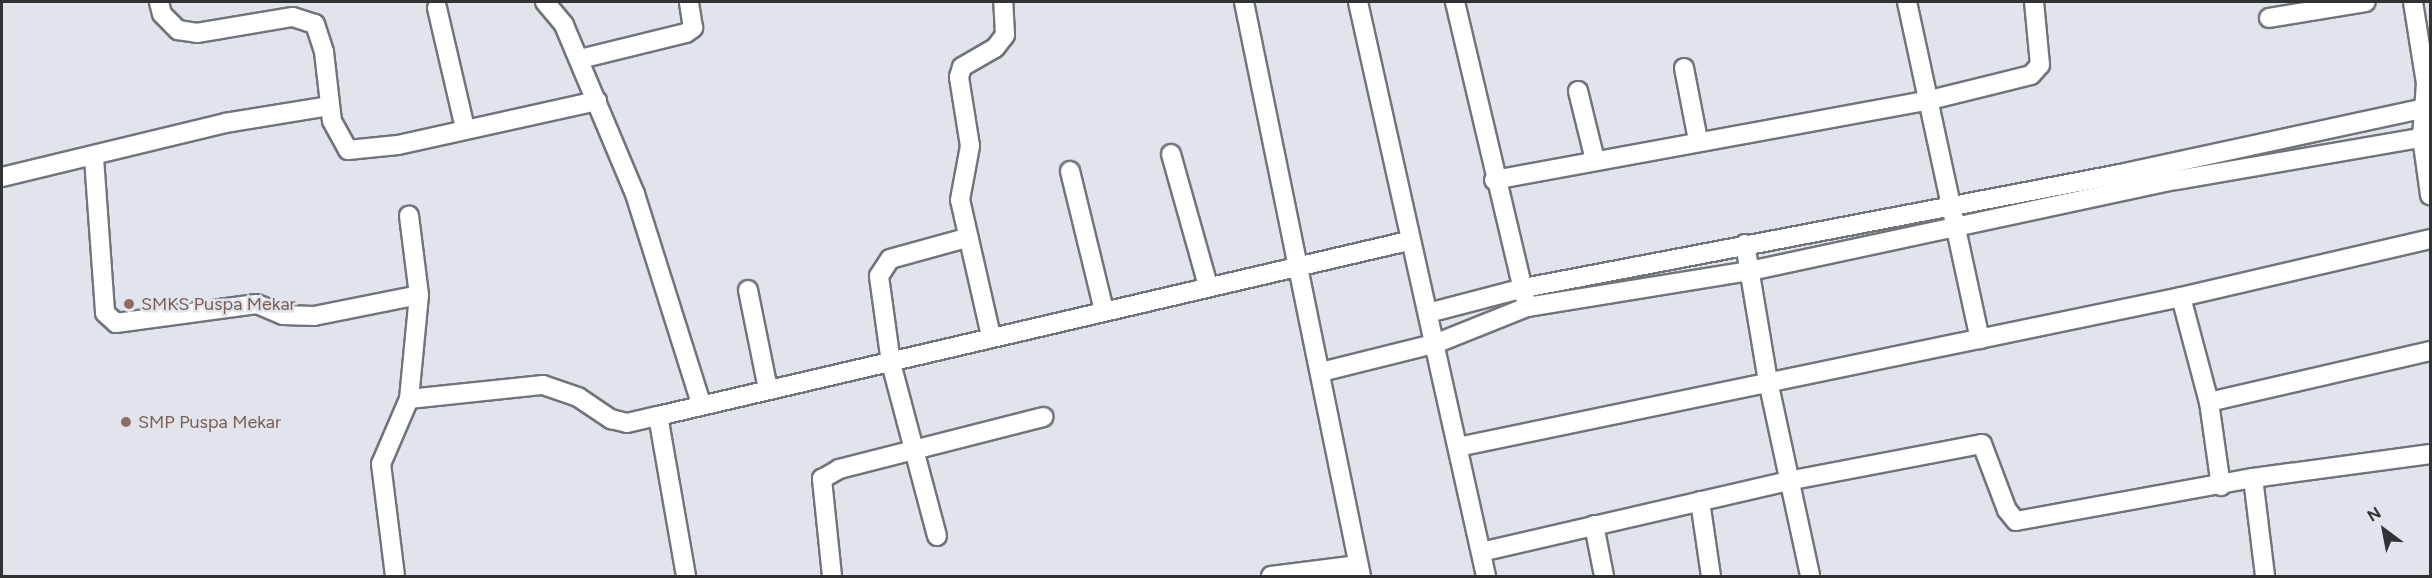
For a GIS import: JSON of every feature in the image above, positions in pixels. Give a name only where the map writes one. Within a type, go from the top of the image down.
[{"type":"street","points":[[159,2],[167,21],[178,30],[197,33],[306,17],[320,34],[329,106],[340,144],[358,152],[597,101]]},
{"type":"street","points":[[545,2],[564,25],[580,59],[635,194],[701,403]]},
{"type":"street","points":[[580,59],[686,33],[693,28],[689,2]]},
{"type":"street","points":[[991,336],[966,238],[960,200],[970,146],[959,77],[962,67],[995,48],[1005,35],[1003,2]]},
{"type":"street","points":[[1244,2],[1360,571],[1271,576]]},
{"type":"street","points":[[1358,2],[1408,242],[1437,343],[1485,576]]},
{"type":"street","points":[[1455,2],[1494,180],[1524,288],[1527,307]]},
{"type":"street","points":[[1907,2],[1930,100],[1953,226],[1980,339]]},
{"type":"street","points":[[1494,180],[1698,140],[1930,100],[2031,75],[2040,65],[2034,2]]},
{"type":"street","points":[[2269,18],[2366,2]]},
{"type":"street","points":[[2413,2],[2428,107],[2426,136],[2430,195]]},
{"type":"street","points":[[437,8],[465,128]]},
{"type":"street","points":[[1684,68],[1698,140]]},
{"type":"street","points":[[1578,91],[1595,160]]},
{"type":"street","points":[[2,177],[94,158],[225,123],[329,106]]},
{"type":"street","points":[[1428,313],[1524,288],[2219,153],[2428,107]]},
{"type":"street","points":[[1321,372],[1437,343],[1527,307],[1750,271],[1953,226],[2224,172],[2426,136]]},
{"type":"street","points":[[2219,153],[2224,172]]},
{"type":"street","points":[[1171,154],[1208,286]]},
{"type":"street","points":[[94,158],[105,313],[116,323],[257,304],[283,315],[314,316],[419,295]]},
{"type":"street","points":[[1070,171],[1104,310]]},
{"type":"street","points":[[395,576],[381,464],[409,399],[419,295],[409,216]]},
{"type":"street","points":[[937,536],[891,363],[880,267],[966,238]]},
{"type":"street","points":[[1458,447],[2181,297],[2430,239]]},
{"type":"street","points":[[409,399],[543,385],[578,397],[611,419],[627,423],[701,403],[891,363],[991,336],[1208,286],[1297,270],[1408,242]]},
{"type":"street","points":[[1745,244],[1768,381],[1793,480],[1810,576]]},
{"type":"street","points":[[748,290],[768,389]]},
{"type":"street","points":[[2181,297],[2209,402],[2221,486]]},
{"type":"street","points":[[2209,402],[2430,351]]},
{"type":"street","points":[[658,416],[686,576]]},
{"type":"street","points":[[831,576],[822,479],[839,469],[1042,417]]},
{"type":"street","points":[[1481,552],[1793,480],[1982,444],[2007,510],[2016,521],[2221,486],[2253,478],[2430,454]]},
{"type":"street","points":[[2253,478],[2265,576]]},
{"type":"street","points":[[1700,501],[1711,576]]},
{"type":"street","points":[[1594,525],[1604,576]]},
{"type":"place","name":"SMKS Puspa Mekar","points":[[129,304]]},
{"type":"place","name":"SMP Puspa Mekar","points":[[126,422]]}]
